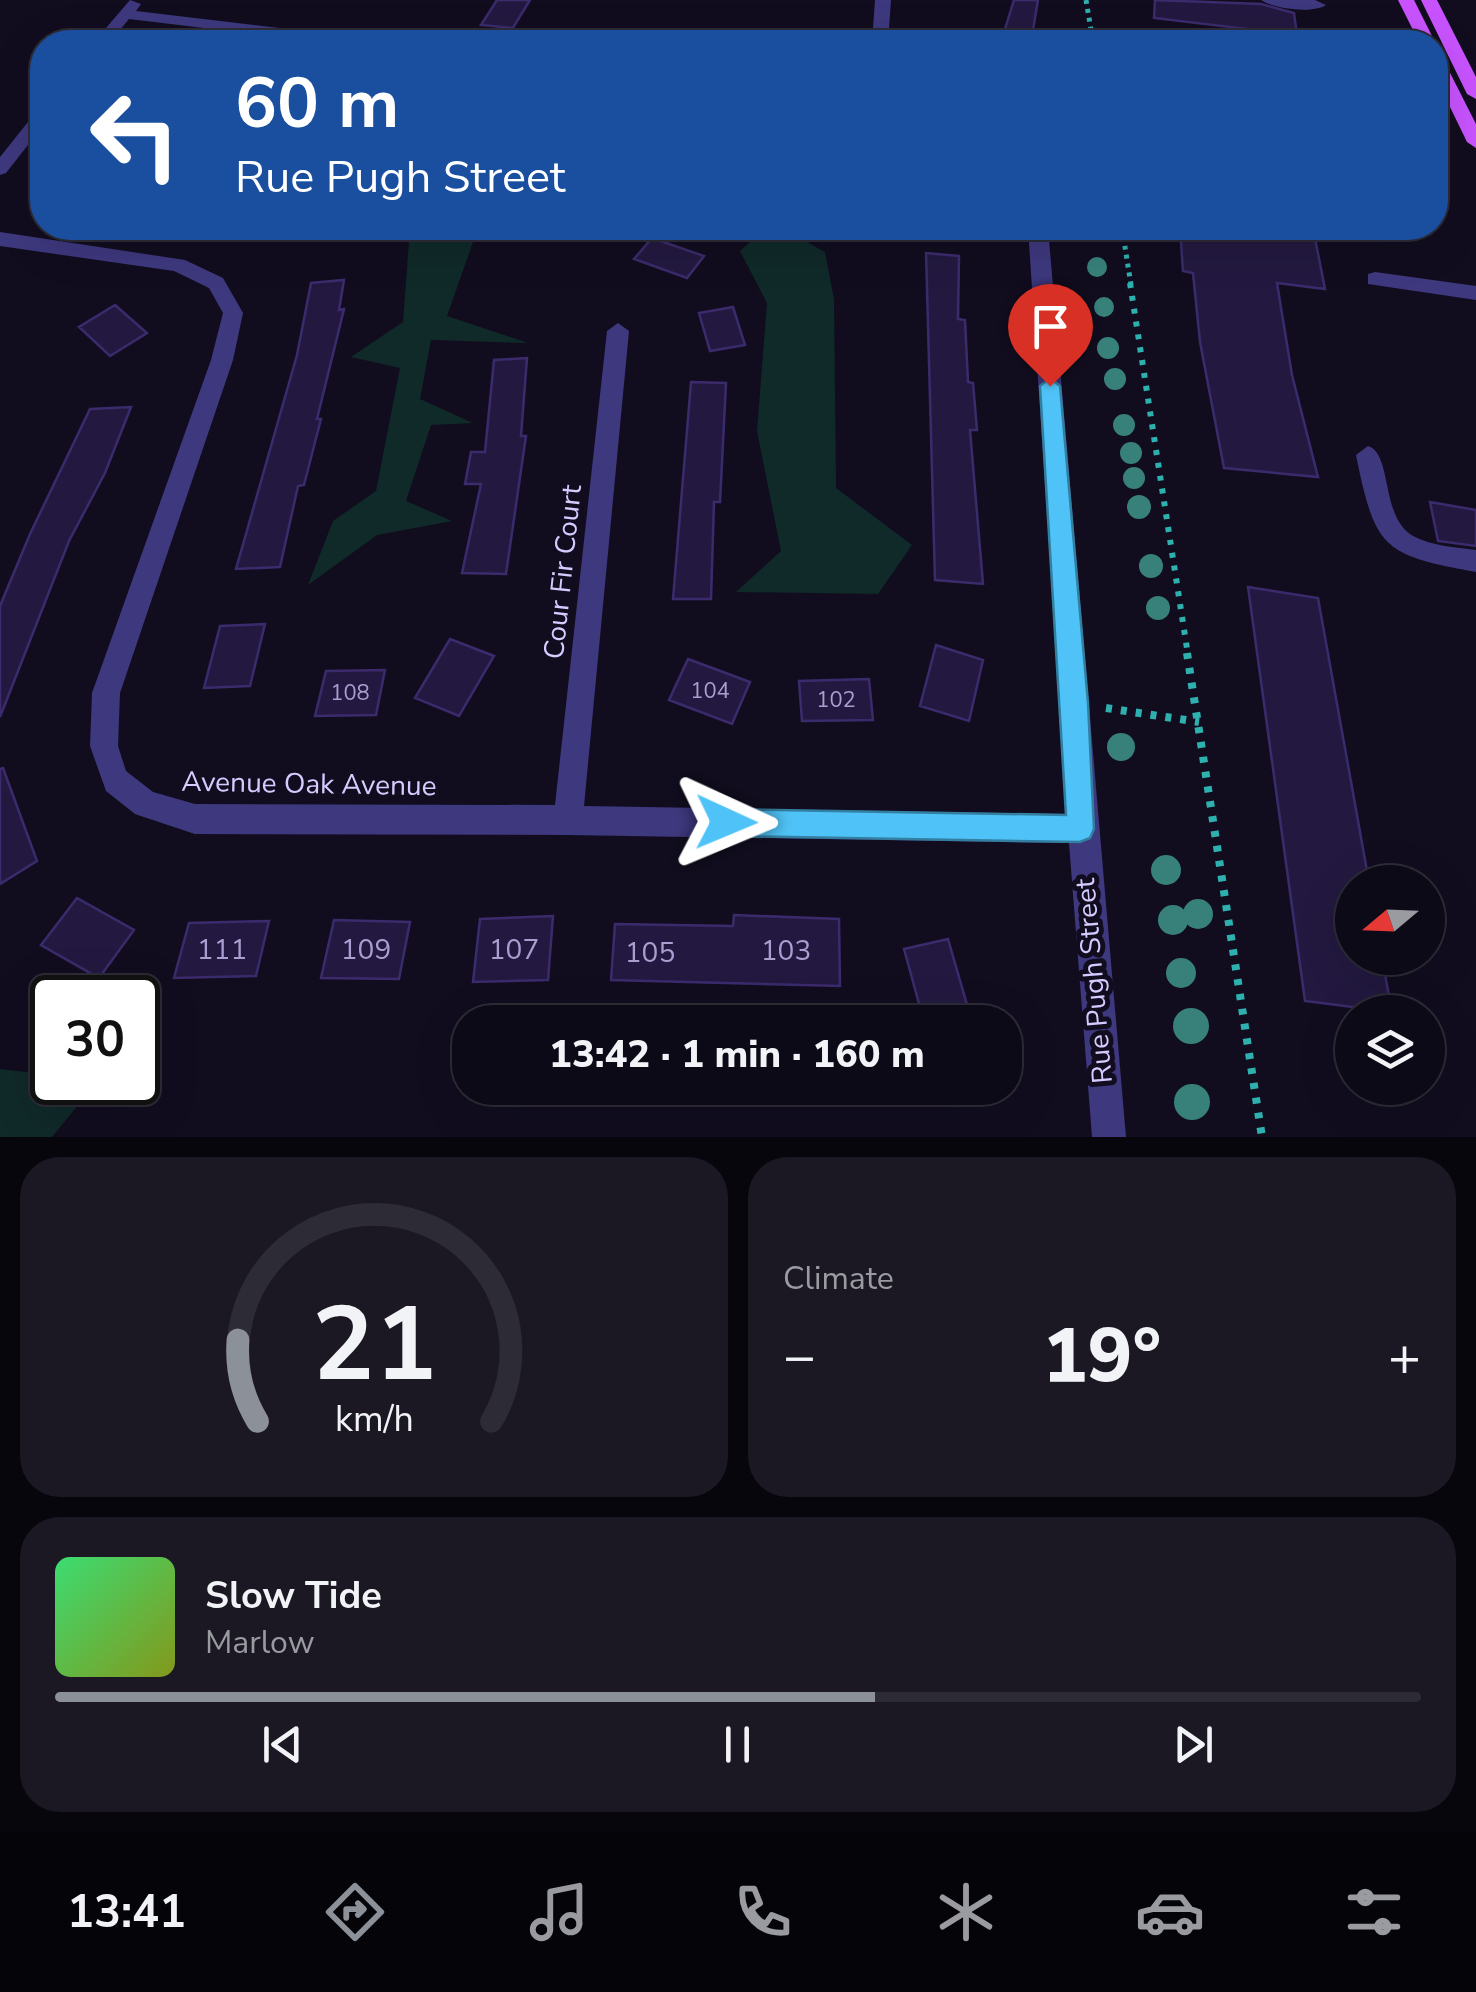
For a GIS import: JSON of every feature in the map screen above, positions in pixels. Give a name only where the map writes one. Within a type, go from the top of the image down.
[{"type":"main road","points":[[1406,0],[1421,30]]},
{"type":"main road","points":[[1428,0],[1443,30]]},
{"type":"main road","points":[[1448,39],[1476,94]]},
{"type":"main road","points":[[1448,85],[1476,142]]},
{"type":"street","points":[[881,30],[883,0]]},
{"type":"street","points":[[1269,0],[1318,5]]},
{"type":"street","points":[[112,30],[130,7],[279,30]]},
{"type":"street","points":[[0,169],[30,131]]},
{"type":"street","name":"Avenue Oak Avenue","points":[[0,239],[178,265],[216,283],[233,314],[222,360],[106,693],[100,744],[115,783],[149,809],[196,819],[568,820],[1080,829]]},
{"type":"street","name":"Rue Pugh Street","points":[[1039,240],[1075,703],[1080,829],[1109,1137]]},
{"type":"street","points":[[1376,279],[1476,292]]},
{"type":"street","name":"Cour Fir Court","points":[[568,820],[618,331]]},
{"type":"street","points":[[1368,455],[1382,524],[1396,542],[1416,551],[1476,560]]},
{"type":"path","points":[[1086,0],[1091,30]]},
{"type":"path","points":[[1124,240],[1262,1137]]},
{"type":"path","points":[[1075,703],[1199,722]]},
{"type":"green space","points":[[409,240],[474,240],[447,316],[528,343],[431,340],[420,399],[473,423],[431,425],[406,501],[452,521],[377,535],[308,585],[333,521],[376,491],[400,368],[351,357],[403,322]]},
{"type":"green space","points":[[752,240],[804,240],[825,252],[834,299],[836,488],[912,545],[878,594],[736,592],[781,551],[757,431],[767,303],[740,251]]},
{"type":"green space","points":[[0,1069],[30,1072],[30,1105],[78,1105],[52,1137],[0,1137]]},
{"type":"building","points":[[497,0],[530,0],[513,28],[481,25]]},
{"type":"building","points":[[1014,0],[1038,0],[1033,30],[1005,30]]},
{"type":"building","points":[[1155,0],[1261,4],[1294,13],[1296,30],[1255,30],[1154,18]]},
{"type":"building","points":[[650,240],[704,256],[687,278],[634,259]]},
{"type":"building","points":[[1181,240],[1315,240],[1325,289],[1277,283],[1292,375],[1318,477],[1224,468],[1200,342],[1193,273],[1183,271]]},
{"type":"building","points":[[926,253],[959,256],[958,319],[965,320],[968,382],[973,383],[977,430],[970,430],[983,584],[935,580]]},
{"type":"building","points":[[344,280],[339,310],[344,309],[317,419],[321,419],[304,485],[298,486],[280,567],[236,569],[297,355],[311,283]]},
{"type":"building","points":[[115,305],[147,333],[110,356],[79,327]]},
{"type":"building","points":[[733,307],[745,345],[710,351],[699,313]]},
{"type":"building","points":[[527,358],[521,436],[526,436],[506,574],[462,573],[481,484],[465,484],[471,452],[485,452],[494,360]]},
{"type":"building","points":[[691,382],[726,383],[720,502],[714,502],[711,599],[673,599]]},
{"type":"building","points":[[131,407],[105,473],[69,541],[0,717],[0,606],[30,534],[90,409]]},
{"type":"building","points":[[1430,502],[1476,510],[1476,546],[1438,541]]},
{"type":"building","points":[[1248,587],[1318,598],[1366,865],[1335,865],[1335,975],[1385,975],[1389,995],[1335,995],[1335,1005],[1305,1001]]},
{"type":"building","points":[[265,624],[250,686],[204,688],[220,626]]},
{"type":"building","points":[[450,639],[494,656],[459,716],[415,698]]},
{"type":"building","points":[[936,645],[983,660],[969,721],[920,706]]},
{"type":"building","points":[[688,659],[750,682],[732,724],[669,700]]},
{"type":"building","points":[[385,670],[376,715],[315,716],[326,671]]},
{"type":"building","points":[[869,679],[873,720],[802,721],[799,681]]},
{"type":"building","points":[[3,768],[37,861],[0,884],[0,769]]},
{"type":"building","points":[[77,898],[134,930],[101,975],[94,975],[41,945]]},
{"type":"building","points":[[734,915],[839,919],[840,986],[611,980],[615,924],[733,926]]},
{"type":"building","points":[[553,916],[548,980],[473,982],[480,919]]},
{"type":"building","points":[[334,920],[410,922],[399,979],[321,978]]},
{"type":"building","points":[[269,921],[256,976],[174,978],[189,923]]},
{"type":"building","points":[[948,939],[967,1005],[919,1005],[904,949]]},
{"type":"route","points":[[726,822],[1080,829],[1075,703],[1050,386]]}]
